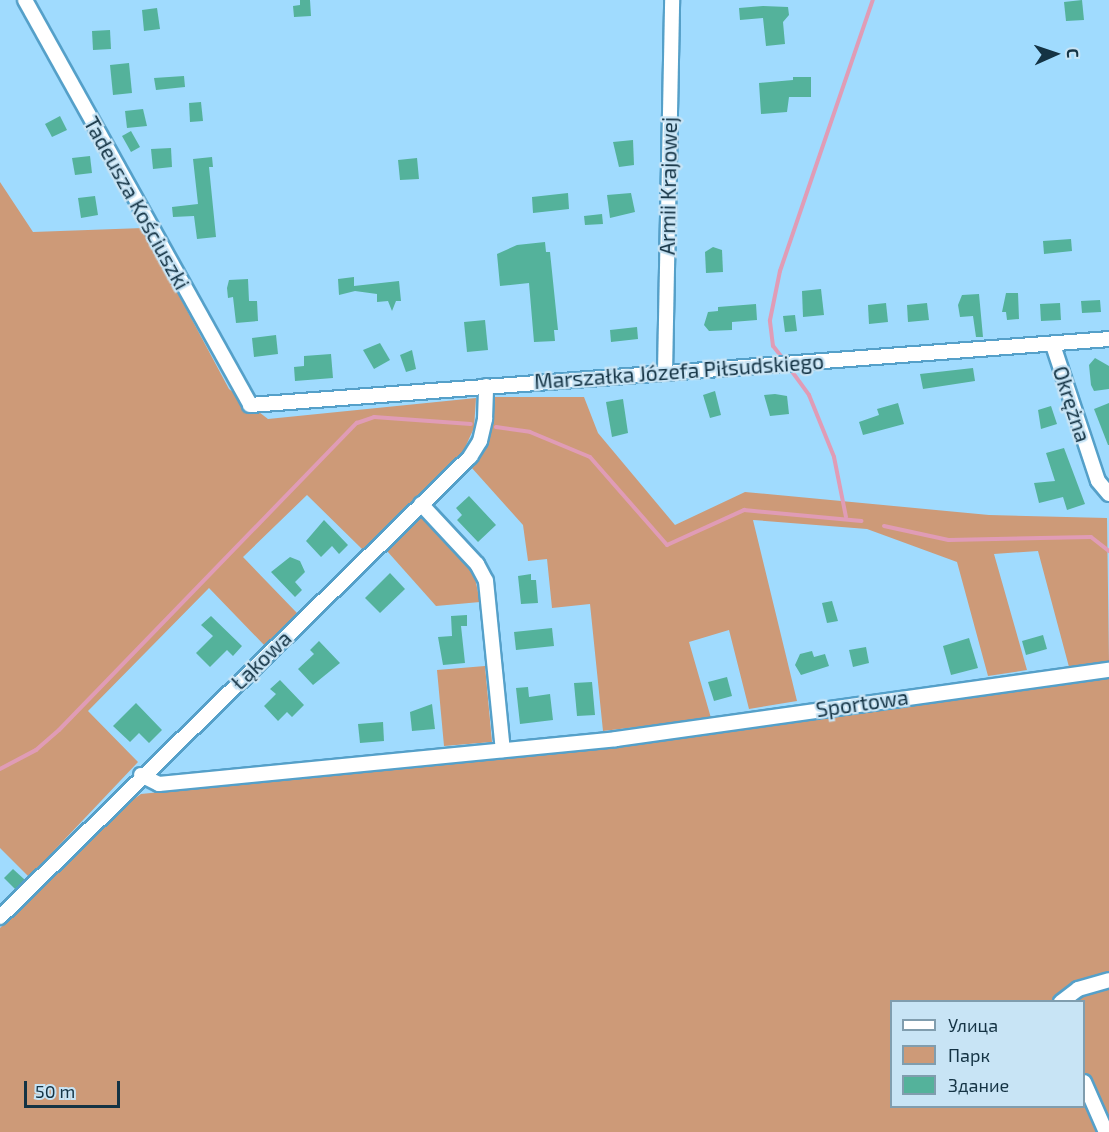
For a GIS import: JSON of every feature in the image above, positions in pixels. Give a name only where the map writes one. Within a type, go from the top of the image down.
[{"type":"street","name":"Tadeusza Kościuszki","points":[[25,0],[250,405]]},
{"type":"street","name":"Armii Krajowej","points":[[665,373],[672,0]]},
{"type":"street","name":"Marszałka Józefa Piłsudskiego","points":[[250,405],[1109,339]]},
{"type":"street","name":"Okrężna","points":[[1053,345],[1098,481],[1109,494]]},
{"type":"street","name":"Łąkowa","points":[[0,917],[141,775],[470,457],[480,441],[486,386]]},
{"type":"street","points":[[422,504],[477,564],[486,580],[503,750]]},
{"type":"street","name":"Sportowa","points":[[141,775],[159,784],[616,740],[1109,670]]},
{"type":"street","points":[[1064,1000],[1078,989],[1109,980]]},
{"type":"street","points":[[1085,1086],[1106,1132]]},
{"type":"green space","points":[[0,182],[33,232],[143,228],[229,389],[268,419],[476,398],[474,428],[462,454],[363,550],[307,495],[243,557],[297,613],[265,646],[209,588],[88,711],[138,762],[29,877],[0,848]]},
{"type":"green space","points":[[494,397],[584,397],[598,433],[675,525],[745,492],[989,515],[1107,518],[1109,662],[1069,667],[1038,551],[994,554],[1027,670],[988,676],[957,562],[867,529],[753,520],[797,701],[749,709],[729,630],[689,642],[711,718],[603,731],[590,604],[552,608],[547,559],[528,561],[523,525],[471,467],[489,433]]},
{"type":"green space","points":[[422,514],[474,573],[480,602],[436,606],[387,551]]},
{"type":"green space","points":[[485,666],[492,742],[444,746],[437,670]]},
{"type":"green space","points":[[1109,678],[1109,1132],[0,1132],[0,928],[116,812],[141,794],[600,747]]},
{"type":"building","points":[[300,0],[310,0],[311,16],[294,17],[293,6],[300,5]]},
{"type":"building","points":[[1082,0],[1084,20],[1066,21],[1064,2]]},
{"type":"building","points":[[788,7],[789,15],[783,22],[785,44],[766,46],[763,18],[740,20],[739,8]]},
{"type":"building","points":[[157,8],[160,29],[144,31],[142,10]]},
{"type":"building","points":[[110,30],[111,49],[93,50],[92,31]]},
{"type":"building","points":[[129,63],[132,93],[113,95],[110,65]]},
{"type":"building","points":[[184,76],[185,87],[156,90],[154,78]]},
{"type":"building","points":[[793,77],[811,77],[811,97],[789,97],[787,112],[761,114],[759,83],[793,80]]},
{"type":"building","points":[[201,102],[203,121],[190,122],[189,103]]},
{"type":"building","points":[[143,109],[147,126],[127,128],[125,111]]},
{"type":"building","points":[[60,116],[67,130],[52,137],[45,124]]},
{"type":"building","points":[[131,131],[140,147],[131,152],[122,136]]},
{"type":"building","points":[[633,140],[634,165],[619,167],[613,142]]},
{"type":"building","points":[[171,148],[172,167],[153,169],[151,149]]},
{"type":"building","points":[[90,156],[92,173],[75,175],[72,158]]},
{"type":"building","points":[[212,157],[213,167],[209,167],[216,237],[197,239],[194,216],[173,217],[172,207],[198,204],[193,159]]},
{"type":"building","points":[[417,158],[419,179],[400,180],[398,160]]},
{"type":"building","points":[[568,193],[569,209],[533,213],[532,197]]},
{"type":"building","points":[[631,193],[635,212],[610,218],[607,195]]},
{"type":"building","points":[[95,196],[98,215],[81,218],[78,198]]},
{"type":"building","points":[[602,214],[603,224],[585,225],[584,216]]},
{"type":"building","points":[[1071,239],[1072,251],[1044,254],[1043,241]]},
{"type":"building","points":[[545,242],[546,252],[550,252],[558,330],[554,330],[555,341],[534,342],[529,283],[500,286],[497,254],[517,245]]},
{"type":"building","points":[[713,247],[722,250],[723,272],[706,273],[705,252]]},
{"type":"building","points":[[354,277],[354,286],[399,281],[401,301],[396,301],[392,311],[388,301],[377,302],[377,294],[355,291],[339,295],[338,279]]},
{"type":"building","points":[[248,279],[249,301],[257,301],[258,321],[236,323],[233,297],[228,298],[229,280]]},
{"type":"building","points":[[821,289],[824,315],[803,317],[802,291]]},
{"type":"building","points":[[1006,293],[1018,293],[1019,319],[1007,320],[1006,312],[1002,312]]},
{"type":"building","points":[[979,294],[983,337],[976,337],[973,316],[960,317],[958,305],[962,295]]},
{"type":"building","points":[[1100,300],[1101,312],[1082,313],[1081,301]]},
{"type":"building","points":[[886,303],[888,322],[869,324],[868,305]]},
{"type":"building","points":[[927,303],[929,320],[908,322],[907,305]]},
{"type":"building","points":[[1060,303],[1061,320],[1041,321],[1040,304]]},
{"type":"building","points":[[756,304],[757,320],[732,322],[732,330],[709,331],[704,325],[708,312],[718,311],[718,307]]},
{"type":"building","points":[[795,315],[797,331],[785,332],[783,316]]},
{"type":"building","points":[[485,320],[488,350],[467,352],[464,322]]},
{"type":"building","points":[[637,327],[638,339],[611,342],[610,330]]},
{"type":"building","points":[[276,335],[278,354],[254,357],[252,338]]},
{"type":"building","points":[[380,343],[390,360],[374,369],[363,350]]},
{"type":"building","points":[[412,350],[416,369],[406,372],[400,355]]},
{"type":"building","points":[[331,354],[333,378],[295,381],[294,367],[304,366],[304,356]]},
{"type":"building","points":[[1095,358],[1109,366],[1109,389],[1094,391],[1091,385],[1089,365]]},
{"type":"building","points":[[973,368],[975,381],[923,389],[920,374]]},
{"type":"building","points":[[715,391],[721,415],[710,418],[703,395]]},
{"type":"building","points":[[764,395],[787,396],[789,414],[770,416]]},
{"type":"building","points":[[623,399],[628,433],[612,437],[606,402]]},
{"type":"building","points":[[898,403],[904,424],[863,435],[859,422],[879,415],[877,409]]},
{"type":"building","points":[[1109,403],[1109,445],[1108,445],[1094,409]]},
{"type":"building","points":[[1051,406],[1057,424],[1041,429],[1038,410]]},
{"type":"building","points":[[1064,448],[1085,504],[1067,510],[1063,497],[1039,503],[1034,483],[1055,481],[1046,453]]},
{"type":"building","points":[[469,496],[496,525],[478,542],[457,520],[462,515],[456,508]]},
{"type":"building","points":[[324,520],[348,545],[339,554],[332,546],[321,557],[306,541]]},
{"type":"building","points":[[290,557],[300,561],[305,572],[295,582],[302,590],[295,597],[271,572]]},
{"type":"building","points":[[390,573],[405,589],[380,613],[365,598]]},
{"type":"building","points":[[531,574],[531,580],[536,580],[538,603],[521,604],[518,576]]},
{"type":"building","points":[[832,601],[838,621],[827,623],[822,603]]},
{"type":"building","points":[[467,615],[467,626],[461,626],[465,663],[443,665],[438,637],[452,636],[451,616]]},
{"type":"building","points":[[211,616],[242,646],[233,656],[227,650],[210,667],[196,653],[213,636],[201,625]]},
{"type":"building","points":[[552,628],[554,646],[516,650],[514,632]]},
{"type":"building","points":[[1043,635],[1047,649],[1026,655],[1022,641]]},
{"type":"building","points":[[969,638],[978,668],[951,675],[943,646]]},
{"type":"building","points":[[319,641],[340,663],[313,685],[298,669],[314,654],[310,650]]},
{"type":"building","points":[[866,647],[869,663],[853,667],[849,650]]},
{"type":"building","points":[[812,651],[814,657],[825,654],[829,666],[801,675],[795,665],[800,654]]},
{"type":"building","points":[[727,677],[732,696],[714,701],[708,682]]},
{"type":"building","points":[[280,680],[304,705],[292,717],[287,712],[278,721],[264,706],[276,694],[270,689]]},
{"type":"building","points":[[592,682],[595,715],[577,716],[574,683]]},
{"type":"building","points":[[528,687],[529,697],[550,694],[553,720],[520,724],[516,688]]},
{"type":"building","points":[[136,703],[162,730],[149,743],[139,733],[130,742],[113,726]]},
{"type":"building","points":[[432,704],[435,729],[412,731],[410,712]]},
{"type":"building","points":[[383,722],[384,741],[360,743],[358,724]]},
{"type":"building","points":[[13,869],[25,880],[15,889],[4,878]]},
{"type":"waterway","points":[[784,360],[773,346],[770,320],[780,271],[873,0]]},
{"type":"waterway","points":[[788,366],[809,395],[834,457],[846,517]]},
{"type":"waterway","points":[[0,769],[36,750],[59,730],[357,423],[374,417],[471,424]]},
{"type":"waterway","points":[[496,427],[530,432],[590,457],[667,545],[744,510],[861,521]]},
{"type":"waterway","points":[[884,526],[949,540],[1091,537],[1109,551]]}]
